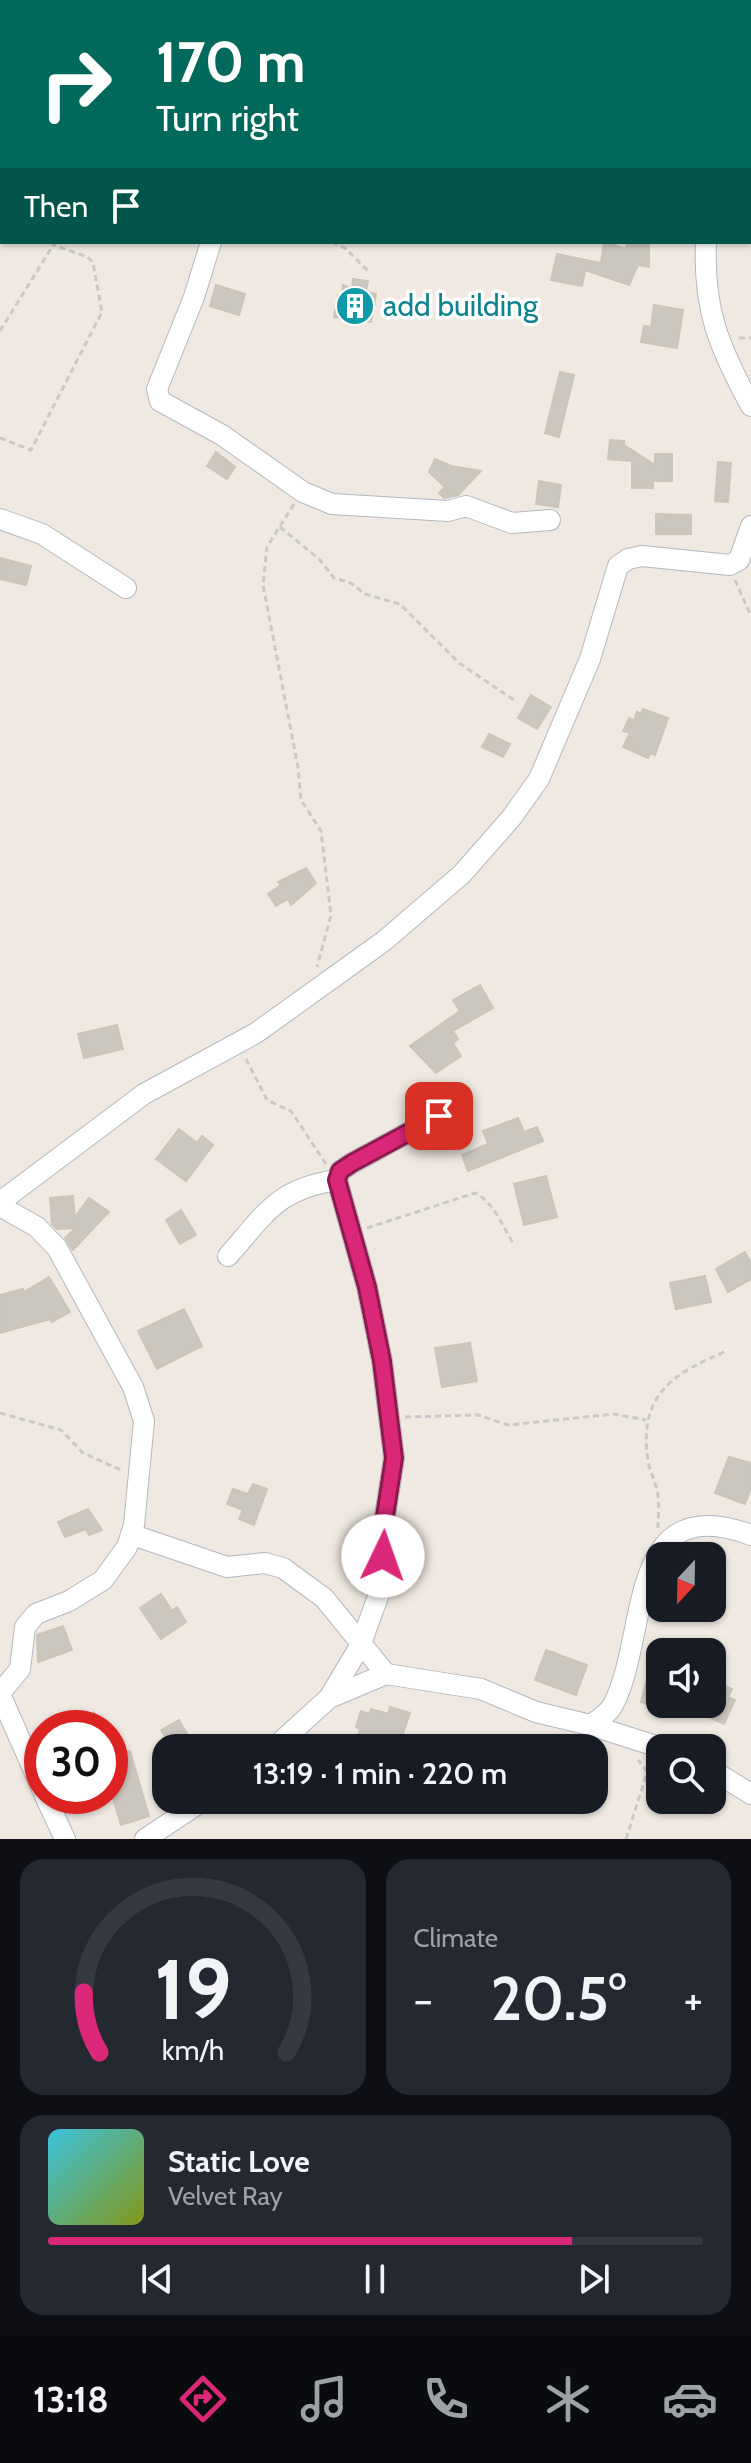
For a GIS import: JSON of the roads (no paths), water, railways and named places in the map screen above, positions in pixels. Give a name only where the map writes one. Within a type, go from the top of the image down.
[{"type":"street","points":[[210,244],[156,396],[222,435],[303,492],[339,506],[448,511],[466,506],[512,523],[550,520]]},
{"type":"street","points":[[706,244],[705,296],[725,354],[751,406]]},
{"type":"street","points":[[0,519],[42,534],[126,588]]},
{"type":"street","points":[[24,1758],[6,1727],[0,1694],[20,1669],[25,1627],[36,1614],[69,1601],[103,1580],[133,1535],[144,1421],[133,1387],[57,1248],[37,1227],[0,1204],[144,1094],[256,1033],[424,908],[462,874],[512,817],[539,779],[590,659],[618,566],[628,559],[642,556],[730,565],[739,560],[751,526]]},
{"type":"street","points":[[289,1734],[329,1698],[360,1646],[383,1583],[383,1529],[394,1458],[386,1415],[382,1361],[337,1180],[340,1171],[352,1163],[439,1116]]},
{"type":"street","points":[[228,1256],[284,1195],[307,1184],[337,1180]]},
{"type":"street","points":[[590,1725],[612,1708],[659,1552],[673,1534],[691,1527],[726,1526],[751,1535]]},
{"type":"street","points":[[133,1535],[227,1567],[265,1563],[283,1568],[324,1598],[360,1646],[386,1674]]},
{"type":"street","points":[[329,1698],[386,1674],[481,1689],[536,1712],[590,1725],[646,1744]]},
{"type":"street","points":[[726,1779],[751,1794]]},
{"type":"street","points":[[53,1814],[65,1839]]},
{"type":"street","points":[[145,1839],[183,1814]]},
{"type":"place","name":"add building","points":[[355,306]]}]
